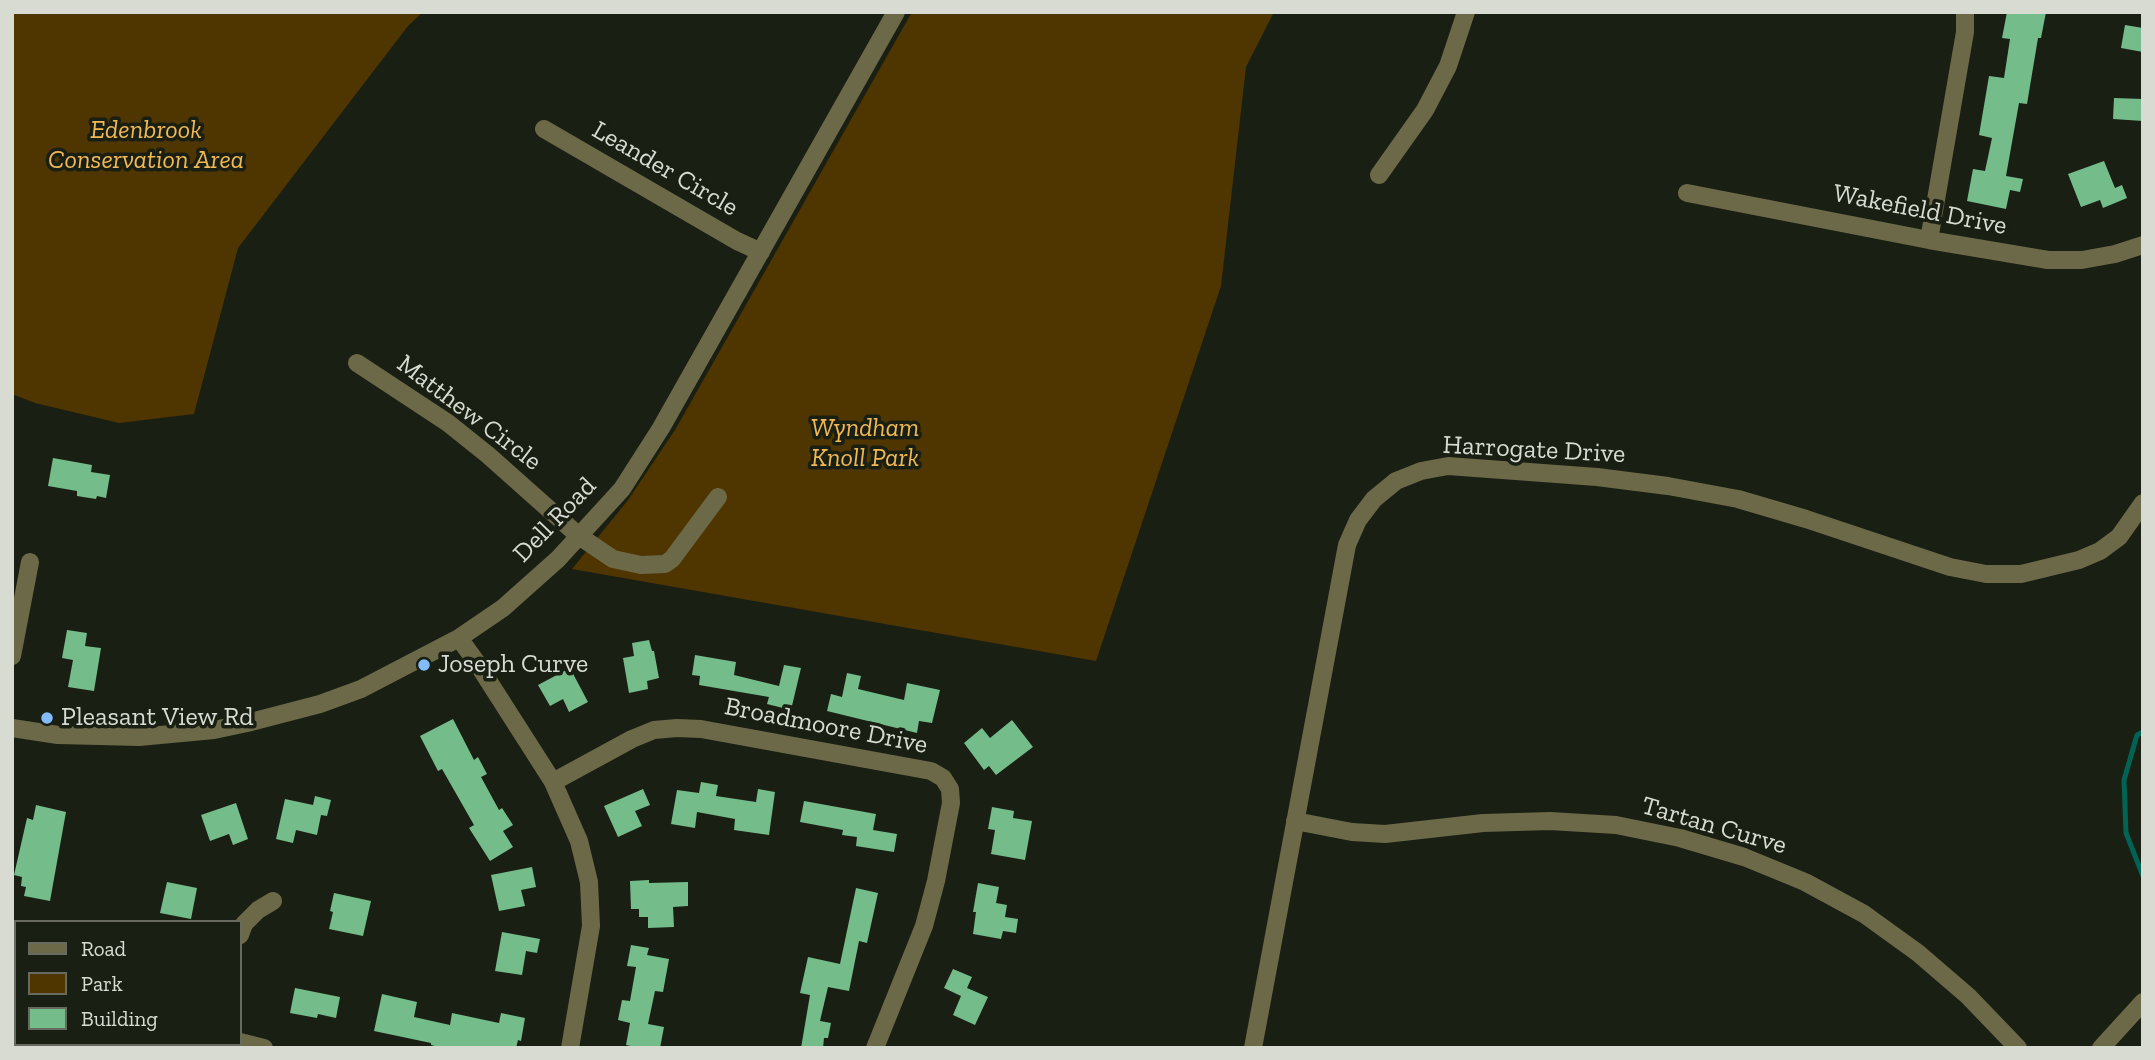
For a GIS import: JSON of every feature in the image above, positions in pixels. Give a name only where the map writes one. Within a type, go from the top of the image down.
[{"type":"street","name":"Dell Road","points":[[12,728],[90,737],[163,736],[214,730],[320,704],[360,690],[459,638],[503,608],[558,559],[622,489],[661,428],[896,12]]},
{"type":"street","points":[[1379,175],[1424,110],[1448,66],[1466,12]]},
{"type":"street","points":[[1929,240],[1965,32],[1965,12]]},
{"type":"street","name":"Leander Circle","points":[[544,129],[737,241],[761,252]]},
{"type":"street","name":"Wakefield Drive","points":[[1687,193],[2048,260],[2082,260],[2143,245]]},
{"type":"street","name":"Matthew Circle","points":[[357,363],[458,431],[579,536],[613,559],[641,565],[664,564],[672,559],[718,497]]},
{"type":"street","name":"Harrogate Drive","points":[[1253,1048],[1347,545],[1358,520],[1374,499],[1396,481],[1421,471],[1448,466],[1597,477],[1668,486],[1738,499],[1950,567],[1986,574],[2021,574],[2078,560],[2100,551],[2119,537],[2143,503]]},
{"type":"street","points":[[12,656],[30,562]]},
{"type":"street","points":[[459,638],[553,782],[579,841],[589,882],[591,926],[570,1048]]},
{"type":"street","name":"Broadmoore Drive","points":[[553,782],[632,739],[654,730],[677,728],[714,732],[931,771],[943,778],[950,789],[951,803],[936,881],[924,926],[875,1048]]},
{"type":"street","name":"Tartan Curve","points":[[1295,821],[1352,832],[1385,834],[1483,823],[1550,821],[1616,825],[1680,838],[1744,857],[1805,882],[1864,914],[1918,953],[1968,996],[2018,1048]]},
{"type":"street","points":[[242,930],[258,910],[273,901]]},
{"type":"street","points":[[2101,1048],[2143,1002]]},
{"type":"street","points":[[242,1042],[264,1048]]},
{"type":"green space","name":"Edenbrook Conservation Area","points":[[12,12],[423,12],[408,26],[238,248],[194,414],[119,423],[35,403],[12,394]]},
{"type":"green space","name":"Wyndham Knoll Park","points":[[912,12],[1274,12],[1246,67],[1221,286],[1096,661],[572,569],[628,500],[675,430]]},
{"type":"building","points":[[2007,12],[2046,12],[2041,38],[2038,38],[2027,104],[2019,103],[2006,176],[2023,179],[2020,192],[2010,190],[2006,209],[1967,201],[1973,169],[1985,171],[1992,138],[1979,135],[1989,76],[2004,78],[2010,39],[2002,38]]},
{"type":"building","points":[[2125,25],[2143,28],[2143,52],[2121,48]]},
{"type":"building","points":[[2114,98],[2143,99],[2143,121],[2113,119]]},
{"type":"building","points":[[2104,161],[2115,188],[2122,185],[2127,198],[2103,208],[2100,200],[2081,207],[2068,174]]},
{"type":"building","points":[[53,458],[92,465],[91,472],[110,475],[106,498],[77,496],[77,491],[48,486]]},
{"type":"building","points":[[67,630],[87,633],[85,646],[101,648],[94,691],[68,687],[73,660],[62,658]]},
{"type":"building","points":[[649,640],[659,678],[647,681],[648,689],[629,693],[623,658],[634,656],[632,643]]},
{"type":"building","points":[[695,655],[736,662],[734,675],[779,686],[784,665],[801,668],[791,710],[767,704],[769,697],[699,685],[700,676],[692,675]]},
{"type":"building","points":[[570,668],[588,702],[569,712],[563,699],[550,706],[538,685]]},
{"type":"building","points":[[847,673],[861,676],[858,689],[904,700],[907,683],[940,690],[932,723],[919,721],[917,733],[827,711],[831,694],[842,697]]},
{"type":"building","points":[[453,719],[474,760],[478,757],[487,774],[481,777],[499,810],[502,808],[513,825],[503,831],[513,847],[490,861],[469,828],[474,825],[442,769],[438,771],[420,736]]},
{"type":"building","points":[[1012,720],[1033,747],[996,775],[989,766],[984,770],[964,743],[982,728],[990,738]]},
{"type":"building","points":[[701,782],[718,785],[716,796],[756,802],[758,789],[775,792],[769,835],[734,830],[735,819],[697,812],[695,828],[671,824],[677,790],[699,793]]},
{"type":"building","points":[[643,789],[650,805],[635,811],[642,826],[618,837],[604,806]]},
{"type":"building","points":[[315,796],[331,800],[327,816],[321,815],[317,835],[296,830],[293,843],[276,839],[285,799],[313,805]]},
{"type":"building","points":[[804,801],[876,814],[873,830],[897,834],[894,852],[856,846],[857,837],[842,835],[843,830],[800,822]]},
{"type":"building","points":[[236,803],[248,839],[233,845],[229,834],[210,841],[201,815]]},
{"type":"building","points":[[36,805],[66,812],[50,901],[24,896],[26,887],[21,886],[22,877],[14,875],[27,818],[33,820]]},
{"type":"building","points":[[992,807],[1014,811],[1013,818],[1032,821],[1025,860],[991,854],[995,830],[988,829]]},
{"type":"building","points":[[532,867],[536,887],[521,890],[525,906],[499,911],[491,875]]},
{"type":"building","points":[[649,880],[649,883],[688,882],[688,906],[673,907],[674,927],[648,928],[648,917],[639,917],[639,909],[631,909],[630,881]]},
{"type":"building","points":[[167,882],[197,888],[191,919],[160,913]]},
{"type":"building","points":[[978,883],[999,887],[996,903],[1007,905],[1005,917],[1018,919],[1016,933],[1003,931],[1001,939],[973,934],[976,912],[973,912]]},
{"type":"building","points":[[856,888],[878,893],[867,943],[859,941],[849,991],[828,987],[820,1021],[831,1023],[823,1048],[801,1048],[810,995],[800,993],[808,957],[840,964]]},
{"type":"building","points":[[334,893],[371,901],[363,936],[329,929]]},
{"type":"building","points":[[502,932],[540,939],[537,953],[526,951],[522,975],[495,971]]},
{"type":"building","points":[[631,945],[649,948],[647,955],[669,959],[663,992],[655,991],[648,1024],[664,1027],[660,1048],[626,1045],[630,1023],[618,1020],[622,1000],[630,1001],[636,967],[627,966]]},
{"type":"building","points":[[953,969],[972,977],[967,988],[988,997],[975,1025],[953,1015],[961,996],[944,988]]},
{"type":"building","points":[[295,988],[340,997],[336,1018],[290,1013]]},
{"type":"building","points":[[382,994],[417,1002],[414,1017],[450,1025],[452,1013],[499,1023],[501,1013],[525,1018],[521,1041],[518,1040],[516,1048],[442,1048],[431,1043],[374,1031]]},
{"type":"waterway","points":[[2143,732],[2137,735],[2124,780],[2126,833],[2143,876]]},
{"type":"place","name":"Joseph Curve","points":[[424,665]]},
{"type":"place","name":"Pleasant View Rd","points":[[47,718]]}]
